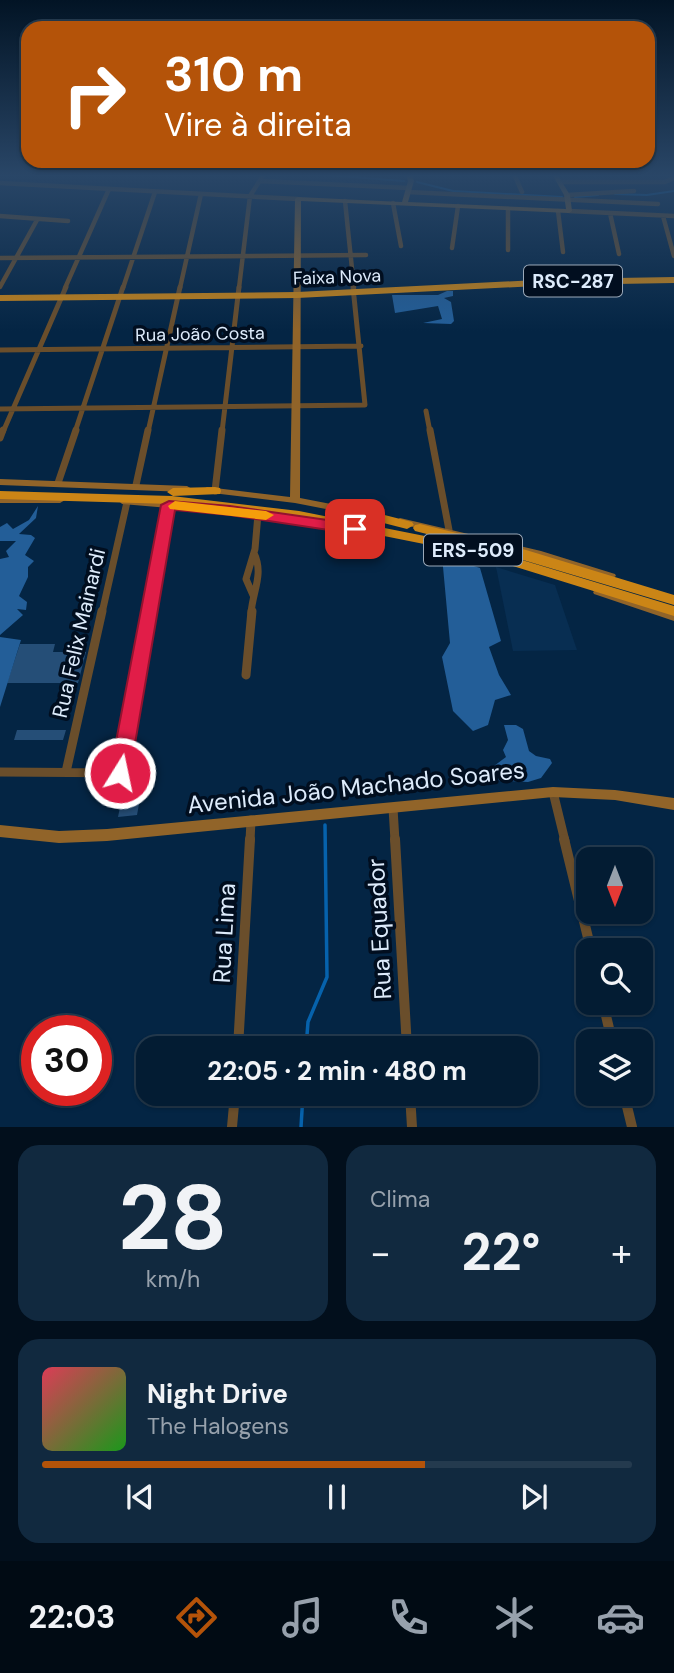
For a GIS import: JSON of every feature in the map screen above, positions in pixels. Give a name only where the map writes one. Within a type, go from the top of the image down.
[{"type":"highway","name":"Faixa Nova","points":[[0,298],[296,295],[556,282],[674,280]]},
{"type":"highway","name":"ERS-509","points":[[0,485],[171,499],[291,502],[407,525]]},
{"type":"highway","name":"ERS-509","points":[[0,498],[16,495],[212,497],[263,512],[413,536],[674,611]]},
{"type":"highway","name":"ERS-509","points":[[131,495],[171,499],[212,497]]},
{"type":"highway","name":"ERS-509","points":[[263,512],[291,502]]},
{"type":"highway","name":"ERS-509","points":[[361,513],[522,553],[674,598]]},
{"type":"highway","name":"ERS-509","points":[[494,558],[522,553]]},
{"type":"street","points":[[0,287],[33,227]]},
{"type":"street","points":[[0,438],[93,227]]},
{"type":"street","points":[[58,483],[144,227]]},
{"type":"street","name":"Rua Felix Mainardi","points":[[66,772],[131,495],[155,407],[194,227]]},
{"type":"street","points":[[212,497],[226,407],[246,227]]},
{"type":"street","points":[[291,502],[297,406],[298,227]]},
{"type":"street","points":[[0,409],[365,405],[348,227]]},
{"type":"street","points":[[397,227],[401,246]]},
{"type":"street","points":[[452,248],[455,227]]},
{"type":"street","points":[[508,227],[508,250]]},
{"type":"street","points":[[560,227],[564,252]]},
{"type":"street","points":[[613,227],[619,254]]},
{"type":"street","points":[[666,227],[674,256]]},
{"type":"street","points":[[0,258],[366,255]]},
{"type":"street","name":"Rua João Costa","points":[[0,351],[361,346]]},
{"type":"street","points":[[426,411],[449,530]]},
{"type":"street","name":"ERS-509","points":[[0,485],[58,483],[131,495]]},
{"type":"street","name":"ERS-509","points":[[0,498],[131,495]]},
{"type":"street","name":"ERS-509","points":[[212,497],[291,502],[449,530],[537,553],[674,598]]},
{"type":"street","points":[[120,773],[171,499]]},
{"type":"street","name":"ERS-509","points":[[171,499],[263,512]]},
{"type":"street","points":[[253,595],[246,586],[245,575],[254,553],[263,512]]},
{"type":"street","points":[[246,675],[253,595],[260,576],[260,566],[254,553]]},
{"type":"street","name":"ERS-509","points":[[494,558],[674,617]]},
{"type":"street","points":[[0,772],[140,773]]},
{"type":"street","points":[[553,792],[588,938]]},
{"type":"street","name":"Avenida João Machado Soares","points":[[0,831],[59,837],[553,792],[615,795],[674,804]]},
{"type":"street","name":"Rua Equador","points":[[393,808],[406,1036]]},
{"type":"street","name":"Rua Lima","points":[[239,1036],[251,820]]},
{"type":"street","points":[[232,1127],[233,1106]]},
{"type":"street","points":[[411,1106],[412,1127]]},
{"type":"street","points":[[627,1106],[632,1127]]},
{"type":"shaded area","points":[[453,291],[453,296],[444,298],[451,302],[454,321],[451,324],[423,323],[442,319],[438,306],[395,313],[392,295],[438,295]]},
{"type":"shaded area","points":[[38,506],[36,518],[19,534],[35,538],[25,555],[34,561],[28,567],[28,577],[19,596],[27,602],[26,610],[17,609],[23,615],[0,635],[0,559],[9,557],[6,551],[16,541],[0,541],[0,527],[7,523],[13,529],[29,520]]},
{"type":"shaded area","points":[[442,556],[480,568],[501,641],[489,647],[499,675],[511,695],[495,700],[488,725],[473,731],[453,711],[442,657],[450,643]]},
{"type":"shaded area","points":[[496,567],[555,585],[577,650],[513,651]]},
{"type":"shaded area","points":[[0,637],[21,640],[0,707]]},
{"type":"shaded area","points":[[20,644],[55,644],[53,652],[86,652],[78,683],[7,683]]},
{"type":"shaded area","points":[[504,725],[516,725],[523,729],[529,751],[536,756],[550,759],[552,763],[541,778],[528,782],[492,780],[490,769],[506,757],[503,750],[508,740]]},
{"type":"shaded area","points":[[17,730],[66,730],[63,740],[14,740]]},
{"type":"shaded area","points":[[126,777],[144,777],[137,815],[118,817]]},
{"type":"waterway","points":[[307,1036],[308,1022],[327,977],[325,825]]},
{"type":"waterway","points":[[301,1127],[302,1106]]},
{"type":"slow traffic","points":[[175,506],[266,515]]},
{"type":"route","points":[[120,773],[169,505],[230,510],[355,529]]}]
